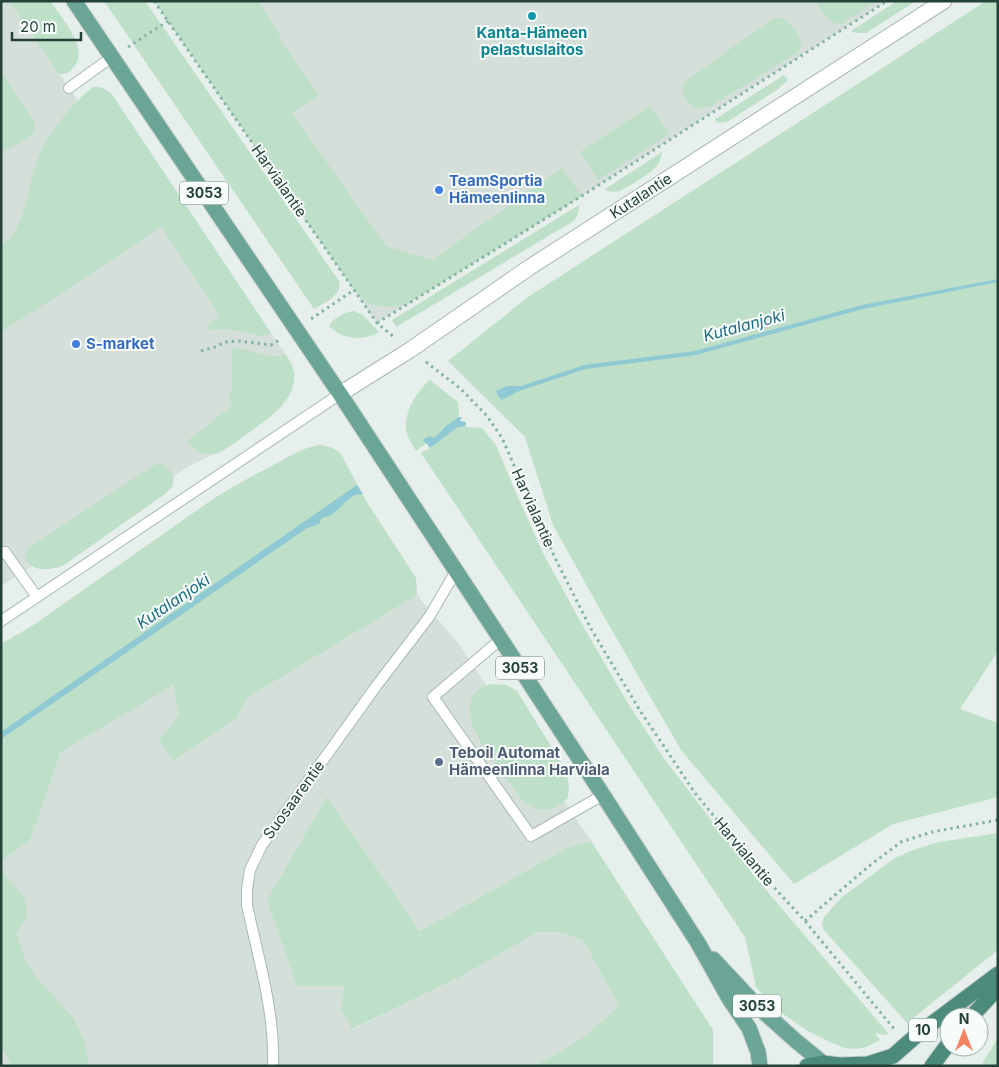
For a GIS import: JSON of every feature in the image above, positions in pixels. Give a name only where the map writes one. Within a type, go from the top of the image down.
[{"type":"highway","name":"10","points":[[807,1066],[823,1063],[840,1065],[868,1064],[893,1056],[918,1034],[998,974]]},
{"type":"highway","points":[[981,1007],[998,988]]},
{"type":"main road","name":"3053","points":[[74,1],[340,394],[603,795],[698,943],[730,1000],[749,1028],[758,1052],[760,1066]]},
{"type":"main road","name":"3053","points":[[698,943],[757,1006],[823,1063]]},
{"type":"street","name":"Kutalantie","points":[[340,394],[410,350],[530,267],[944,1]]},
{"type":"lane","points":[[69,88],[112,57]]},
{"type":"lane","points":[[1,620],[340,394]]},
{"type":"lane","points":[[1,554],[5,552],[37,597]]},
{"type":"lane","name":"Suosaarentie","points":[[273,1066],[273,1038],[270,1011],[247,905],[250,870],[262,845],[377,685],[429,617],[456,571]]},
{"type":"lane","points":[[501,639],[433,697],[531,836],[603,795]]},
{"type":"path","name":"Harvialantie","points":[[154,1],[377,323],[461,389],[487,416],[502,438],[555,558],[590,627],[639,709],[695,793],[758,870],[805,921],[896,1031]]},
{"type":"path","points":[[377,323],[596,187],[887,1]]},
{"type":"path","points":[[112,57],[168,22]]},
{"type":"path","points":[[201,351],[225,342],[239,341],[271,345],[354,290]]},
{"type":"path","points":[[805,921],[869,866],[902,842],[932,832],[998,820]]},
{"type":"shaded area","points":[[1,1],[9,1],[146,199],[171,185],[290,361],[294,375],[291,391],[281,407],[232,445],[191,465],[1,586]]},
{"type":"shaded area","points":[[183,1],[887,1],[588,192],[377,323],[164,15]]},
{"type":"shaded area","points":[[417,595],[458,643],[591,841],[567,848],[420,931],[327,797],[344,986],[341,1009],[353,1029],[458,978],[538,932],[559,932],[583,940],[640,1044],[664,1066],[1,1066],[1,861],[30,840],[61,752],[173,684],[179,715],[160,740],[175,761],[237,718],[247,698]]},
{"type":"green space","points":[[9,1],[50,1],[67,24],[77,43],[78,61],[70,71],[65,74],[59,74]]},
{"type":"green space","points":[[104,1],[145,1],[339,281],[338,290],[332,298],[314,309]]},
{"type":"green space","points":[[154,1],[258,1],[281,35],[278,37],[319,95],[292,113],[386,246],[432,260],[562,168],[582,196],[406,305],[385,307],[367,303],[354,290]]},
{"type":"green space","points":[[816,1],[878,1],[841,24],[829,19]]},
{"type":"green space","points":[[897,1],[916,1],[866,33],[851,31]]},
{"type":"green space","points":[[986,1],[998,1],[998,651],[960,709],[998,723],[998,797],[893,824],[794,884],[681,750],[553,525],[525,437],[448,361],[528,297]]},
{"type":"green space","points":[[780,17],[790,24],[800,38],[801,45],[797,53],[711,106],[701,109],[693,107],[683,92],[684,82],[772,19]]},
{"type":"green space","points":[[1,71],[35,123],[34,132],[1,153]]},
{"type":"green space","points":[[784,75],[788,80],[777,90],[727,122],[718,123],[714,120]]},
{"type":"green space","points":[[94,87],[101,87],[111,93],[271,333],[263,336],[228,329],[209,330],[208,325],[220,316],[161,226],[119,256],[1,332],[1,246],[9,239],[20,221],[34,170],[46,142],[61,120]]},
{"type":"green space","points":[[650,106],[669,134],[598,180],[580,152]]},
{"type":"green space","points":[[662,152],[660,161],[641,179],[620,191],[610,192],[605,189]]},
{"type":"green space","points":[[579,205],[577,215],[572,222],[396,327],[392,320]]},
{"type":"green space","points":[[354,311],[363,315],[379,332],[366,337],[353,338],[340,334],[329,326],[333,320]]},
{"type":"green space","points":[[232,349],[272,356],[285,354],[292,366],[293,387],[281,406],[264,422],[219,453],[201,453],[187,441],[232,406],[228,398],[232,390]]},
{"type":"green space","points":[[430,380],[458,402],[459,417],[447,425],[434,438],[422,440],[427,443],[416,451],[406,429],[407,415],[412,402]]},
{"type":"green space","points":[[466,425],[467,427],[482,428],[496,445],[543,553],[626,700],[663,757],[755,877],[888,1033],[887,1035],[875,1033],[880,1040],[866,1047],[856,1049],[845,1048],[832,1043],[806,1030],[776,1009],[756,987],[745,937],[421,453],[458,427]]},
{"type":"green space","points":[[320,445],[336,450],[341,454],[365,499],[416,578],[417,595],[247,698],[237,718],[174,761],[159,740],[179,715],[173,685],[61,752],[30,840],[1,861],[1,644],[32,626],[213,499],[295,453]]},
{"type":"green space","points":[[158,464],[167,468],[172,474],[174,481],[165,494],[64,565],[41,569],[35,568],[27,561],[25,555],[28,548]]},
{"type":"green space","points":[[493,684],[506,685],[517,691],[565,769],[569,784],[568,798],[552,809],[536,809],[523,801],[477,736],[470,717],[472,698],[481,688]]},
{"type":"green space","points":[[327,797],[420,931],[567,848],[591,841],[713,1030],[713,1066],[534,1066],[586,1036],[619,1006],[583,940],[559,932],[538,932],[458,978],[352,1029],[341,1009],[344,986],[297,986],[267,900]]},
{"type":"green space","points":[[998,833],[998,950],[907,1023],[823,929],[824,917],[842,897],[895,858],[939,842]]},
{"type":"green space","points":[[1,871],[24,896],[28,915],[16,933],[24,957],[36,978],[73,1017],[84,1040],[89,1066],[12,1066],[1,1046]]},
{"type":"green space","points":[[998,1038],[998,1066],[982,1066],[986,1057],[989,1057],[989,1052]]},
{"type":"water","points":[[998,279],[998,282],[863,309],[696,355],[586,369],[519,391],[502,400],[496,391],[507,386],[521,386],[584,365],[695,351],[862,305]]},
{"type":"water","points":[[462,417],[460,421],[466,422],[466,425],[458,427],[430,448],[422,440],[430,436],[434,438],[447,425]]},
{"type":"water","points":[[357,485],[363,494],[353,496],[331,515],[322,518],[319,524],[307,528],[1,739],[1,732]]},
{"type":"place","name":"Kanta-Hämeen pelastuslaitos","points":[[532,16]]},
{"type":"place","name":"TeamSportia Hämeenlinna","points":[[439,190]]},
{"type":"place","name":"S-market","points":[[76,344]]},
{"type":"place","name":"Teboil Automat Hämeenlinna Harviala","points":[[439,762]]},
{"type":"water label","name":"Kutalanjoki","points":[[744,325]]},
{"type":"water label","name":"Kutalanjoki","points":[[173,601]]}]
